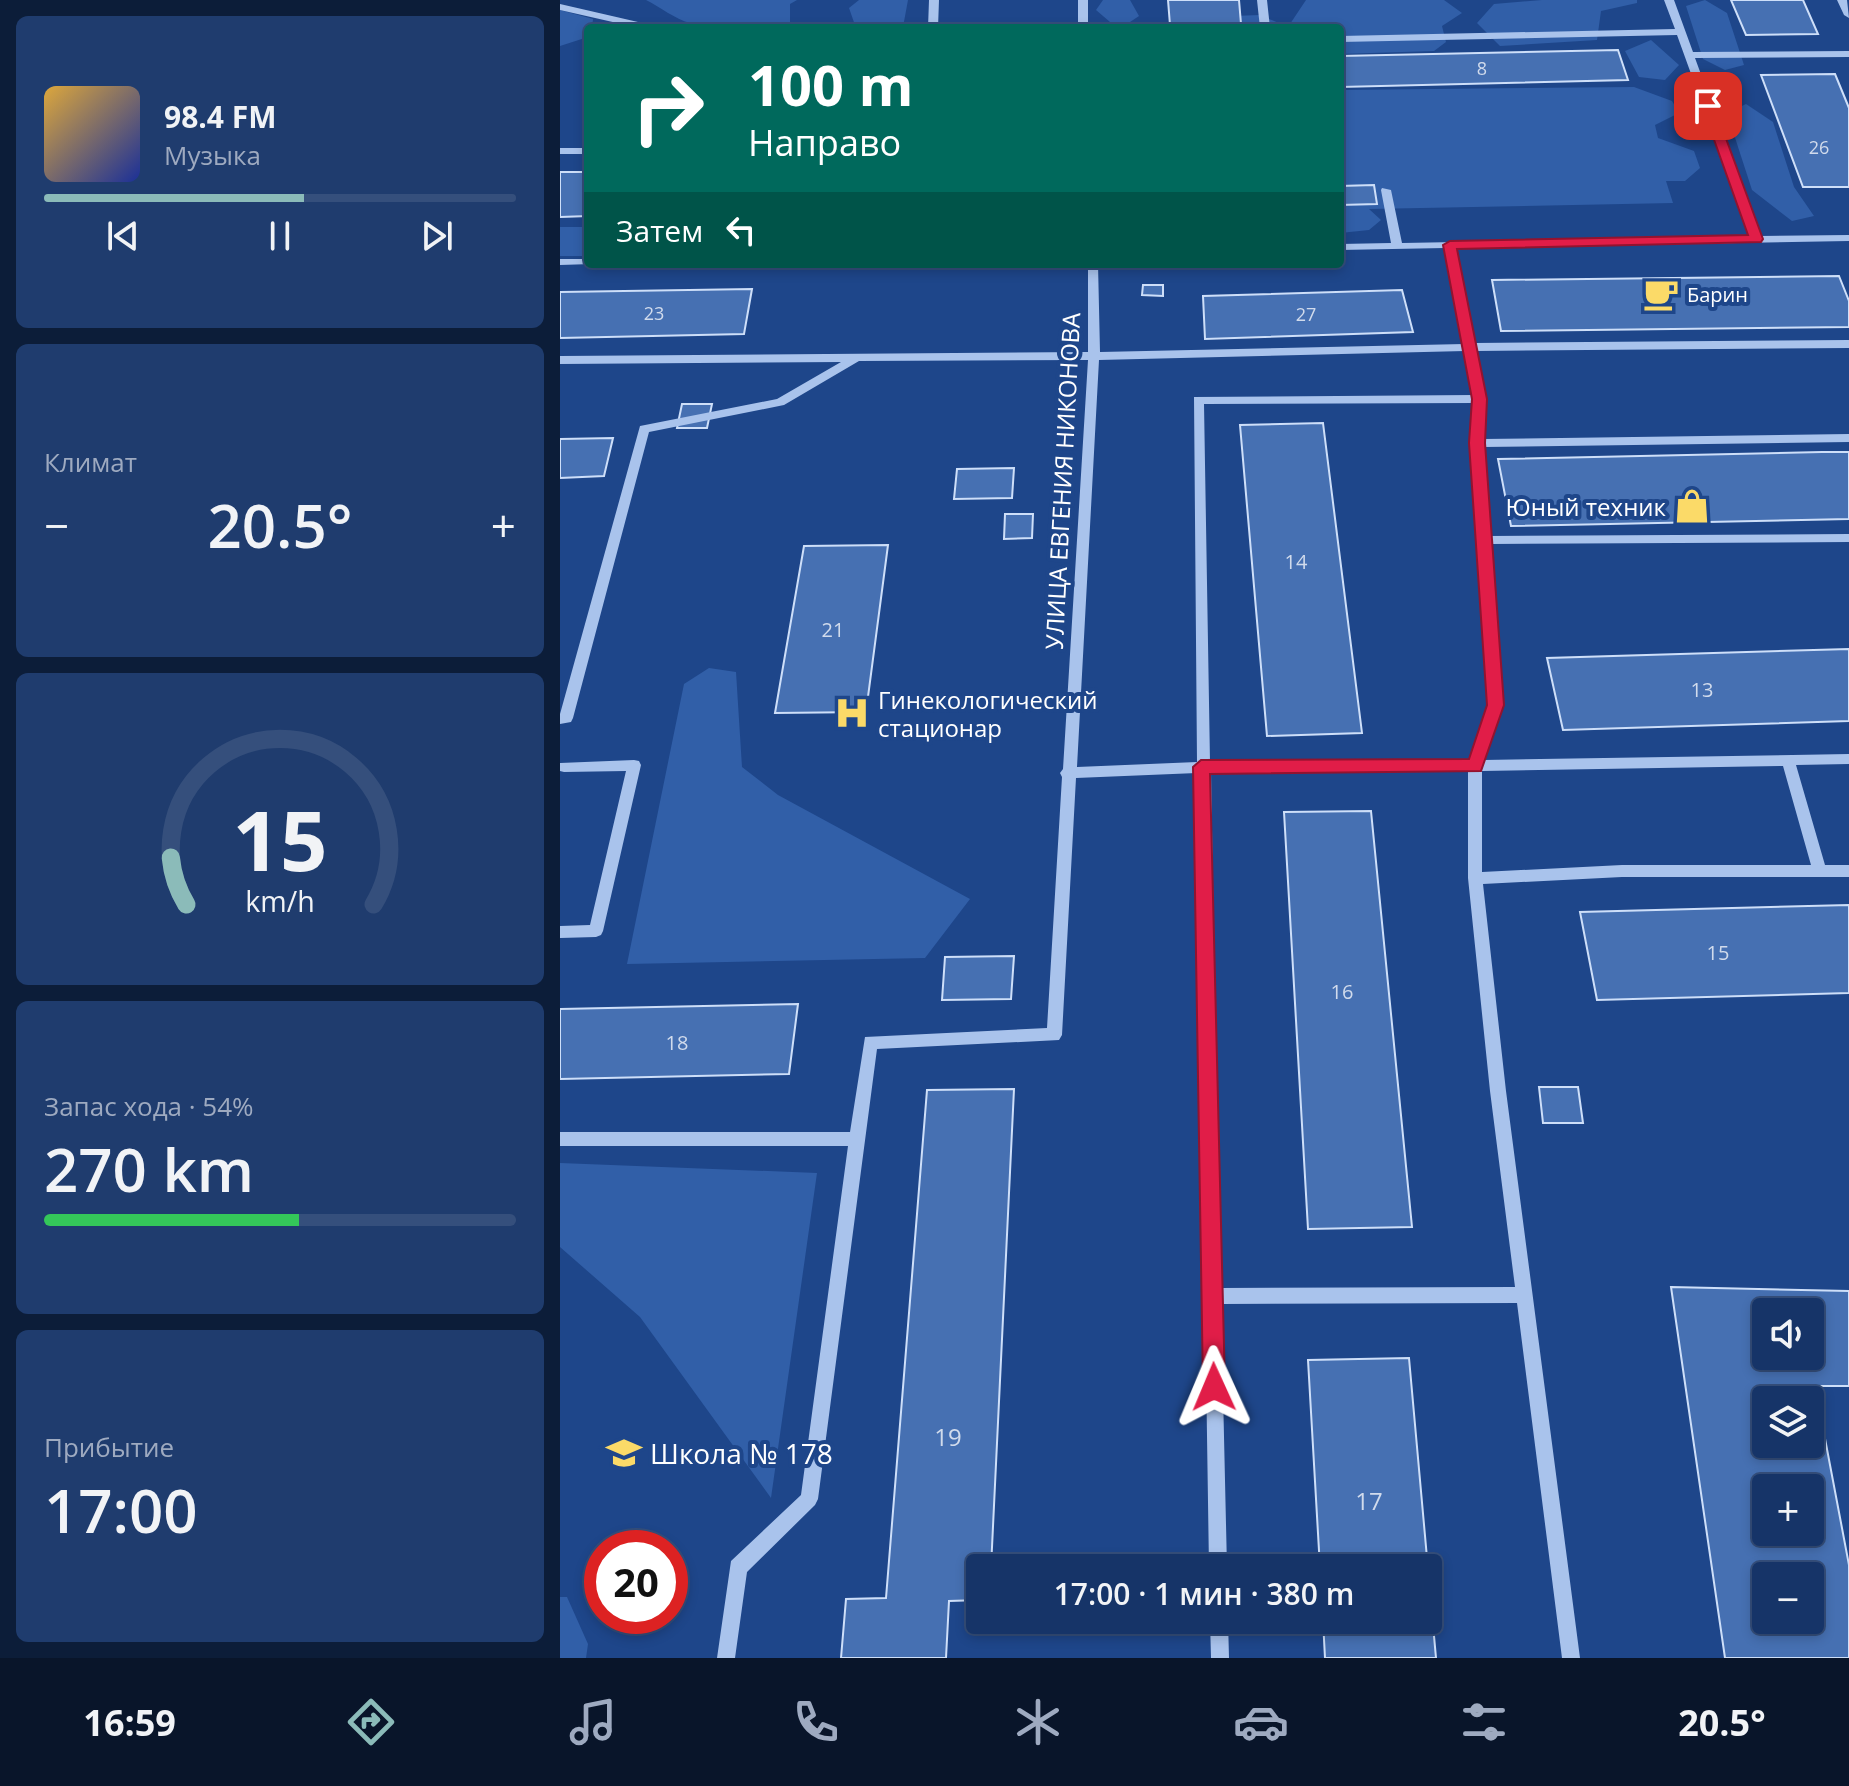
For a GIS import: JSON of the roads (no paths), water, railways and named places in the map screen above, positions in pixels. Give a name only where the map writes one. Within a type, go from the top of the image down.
[{"type":"street","points":[[933,24],[934,0]]},
{"type":"street","points":[[1083,0],[1083,24]]},
{"type":"street","points":[[1262,0],[1265,24]]},
{"type":"street","points":[[1669,0],[1756,239]]},
{"type":"street","points":[[1842,0],[1849,15]]},
{"type":"street","points":[[560,7],[634,24]]},
{"type":"street","points":[[1344,39],[1681,32]]},
{"type":"street","points":[[1689,55],[1849,54]]},
{"type":"street","points":[[560,151],[584,151]]},
{"type":"street","points":[[1386,190],[1397,246]]},
{"type":"street","points":[[1344,247],[1849,238]]},
{"type":"street","points":[[1450,245],[1480,399],[1477,443],[1483,540],[1489,577],[1495,705],[1475,766],[1475,878],[1498,1091],[1526,1295],[1534,1386],[1571,1658]]},
{"type":"street","points":[[560,262],[584,262]]},
{"type":"street","name":"УЛИЦА ЕВГЕНИЯ НИКОНОВА","points":[[856,1139],[870,1042],[1054,1035],[1067,773],[1094,356],[1093,268]]},
{"type":"street","points":[[560,360],[1094,356],[1470,347],[1849,344]]},
{"type":"street","points":[[560,719],[566,718],[644,429],[780,402],[856,358]]},
{"type":"street","points":[[1218,1554],[1201,767],[1198,400],[1480,399]]},
{"type":"street","points":[[1477,443],[1849,438]]},
{"type":"street","points":[[1483,540],[1849,538]]},
{"type":"street","points":[[1067,773],[1201,767],[1849,759]]},
{"type":"street","points":[[1788,760],[1820,871]]},
{"type":"street","points":[[560,932],[596,931],[634,765],[564,767]]},
{"type":"street","points":[[1475,878],[1622,871],[1849,871]]},
{"type":"street","points":[[560,1139],[856,1139],[809,1499],[738,1568],[726,1658]]},
{"type":"street","points":[[1212,1296],[1526,1295]]},
{"type":"street","points":[[1219,1634],[1220,1658]]},
{"type":"place","name":"Барин","points":[[1661,294]]},
{"type":"place","name":"Юный техник","points":[[1692,506]]},
{"type":"place","name":"Гинекологический стационар","points":[[852,713]]},
{"type":"place","name":"Школа № 178","points":[[624,1453]]}]
